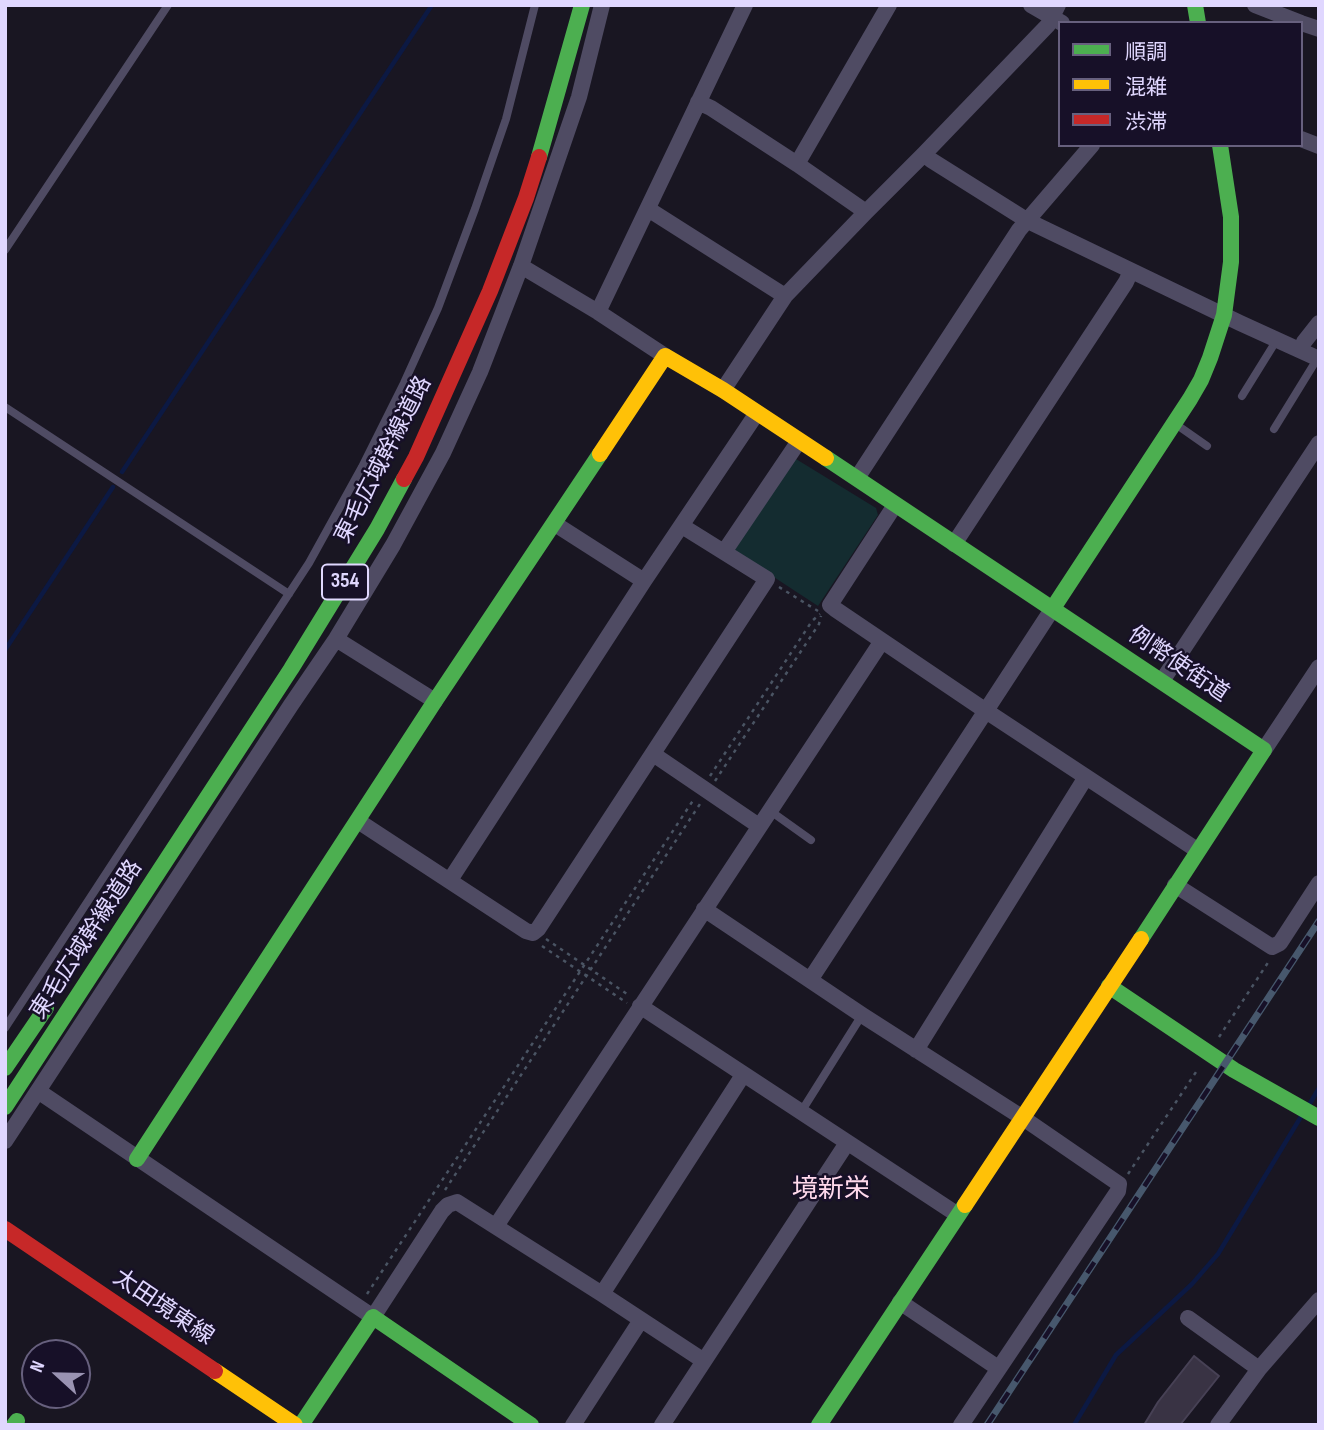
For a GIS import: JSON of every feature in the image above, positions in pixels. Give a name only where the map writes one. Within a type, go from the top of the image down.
[{"type":"main road","name":"東毛広域幹線道路","points":[[5,1107],[298,657],[377,529],[416,457],[490,291],[526,198],[582,5]]},
{"type":"main road","points":[[1053,608],[1175,424],[1201,380],[1224,315],[1230,283],[1231,217],[1220,147]]},
{"type":"main road","points":[[137,1159],[435,701],[665,356]]},
{"type":"main road","name":"例幣使街道","points":[[665,356],[723,390],[1264,750]]},
{"type":"main road","points":[[819,1425],[1264,750]]},
{"type":"main road","points":[[1109,986],[1224,1064],[1315,1116]]},
{"type":"main road","name":"東毛広域幹線道路","points":[[5,1068],[58,991]]},
{"type":"main road","name":"太田境東線","points":[[5,1229],[295,1425]]},
{"type":"main road","points":[[301,1425],[373,1317],[531,1425]]},
{"type":"street","points":[[5,1140],[336,639],[393,545],[443,453],[480,372],[521,266],[579,97],[602,5]]},
{"type":"street","points":[[598,312],[745,5]]},
{"type":"street","points":[[797,164],[890,5]]},
{"type":"street","points":[[723,390],[785,296],[1058,15],[1031,5]]},
{"type":"street","points":[[1255,5],[1296,17],[1319,30]]},
{"type":"street","points":[[698,102],[797,164],[866,212]]},
{"type":"street","points":[[856,478],[1019,230],[1090,147]]},
{"type":"street","points":[[924,154],[1028,221],[1318,358]]},
{"type":"street","points":[[648,209],[785,296]]},
{"type":"street","points":[[521,266],[665,356]]},
{"type":"street","points":[[954,544],[1131,271]]},
{"type":"street","points":[[1301,350],[1319,323]]},
{"type":"street","points":[[450,383],[455,403],[450,414],[453,432]]},
{"type":"street","points":[[450,880],[644,581],[757,413]]},
{"type":"street","points":[[724,552],[799,440]]},
{"type":"street","points":[[1161,681],[1319,443]]},
{"type":"street","points":[[895,505],[826,609],[835,610],[1197,850]]},
{"type":"street","points":[[555,524],[644,581]]},
{"type":"street","points":[[358,821],[527,931],[533,933],[538,929],[767,579],[681,526]]},
{"type":"street","points":[[810,980],[1053,608]]},
{"type":"street","points":[[336,639],[435,701]]},
{"type":"street","points":[[496,1226],[882,641]]},
{"type":"street","points":[[1264,750],[1319,667]]},
{"type":"street","points":[[653,754],[758,826]]},
{"type":"street","points":[[916,1050],[1086,777]]},
{"type":"street","points":[[1175,885],[1272,947],[1280,943],[1319,883]]},
{"type":"street","points":[[704,909],[1118,1182],[1119,1188],[961,1425]]},
{"type":"street","points":[[111,946],[125,940],[135,930],[147,926]]},
{"type":"street","points":[[640,1006],[958,1215]]},
{"type":"street","points":[[602,1294],[744,1075]]},
{"type":"street","points":[[38,1091],[373,1317],[448,1205],[457,1202],[704,1361]]},
{"type":"street","points":[[662,1425],[847,1143]]},
{"type":"street","points":[[1224,1423],[1259,1369],[1319,1300]]},
{"type":"street","points":[[900,1302],[998,1368]]},
{"type":"street","points":[[1188,1318],[1259,1369]]},
{"type":"street","points":[[573,1425],[642,1320]]},
{"type":"lane","points":[[5,250],[168,5]]},
{"type":"lane","points":[[5,1028],[309,563],[362,467],[438,308],[506,119],[536,5]]},
{"type":"lane","points":[[1242,396],[1275,339]]},
{"type":"lane","points":[[1274,429],[1318,358]]},
{"type":"lane","points":[[5,407],[289,594]]},
{"type":"lane","points":[[1175,424],[1207,446]]},
{"type":"lane","points":[[769,810],[811,840]]},
{"type":"lane","points":[[801,1112],[862,1015]]},
{"type":"path","points":[[767,579],[826,609]]},
{"type":"path","points":[[442,1196],[591,970],[812,621],[826,609]]},
{"type":"path","points":[[367,1294],[584,965],[819,624],[826,609]]},
{"type":"path","points":[[533,933],[543,937],[640,1006]]},
{"type":"path","points":[[533,933],[538,943],[629,1004],[640,1006]]},
{"type":"green space","points":[[796,459],[876,508],[878,515],[818,606],[734,551],[734,546],[792,460]]},
{"type":"building","points":[[1194,1356],[1219,1376],[1180,1425],[1144,1425],[1158,1402]]},
{"type":"waterway","points":[[122,472],[432,5]]},
{"type":"waterway","points":[[5,650],[113,487]]},
{"type":"waterway","points":[[1309,1105],[1319,1088]]},
{"type":"waterway","points":[[1074,1425],[1116,1355],[1192,1284],[1218,1254],[1302,1115]]},
{"type":"railway","points":[[987,1425],[1319,921]]},
{"type":"traffic: fast","points":[[539,157],[582,5]]},
{"type":"traffic: fast","points":[[1195,5],[1198,21]]},
{"type":"traffic: fast","points":[[1053,608],[1190,399],[1210,358],[1224,315],[1231,262],[1231,217],[1220,147]]},
{"type":"traffic: fast","points":[[137,1159],[435,701],[600,454]]},
{"type":"traffic: fast","points":[[826,458],[1264,750],[1141,939]]},
{"type":"traffic: fast","points":[[5,1107],[291,669],[377,529],[404,479]]},
{"type":"traffic: fast","points":[[1109,986],[1234,1070],[1319,1118]]},
{"type":"traffic: fast","points":[[5,1068],[46,1008]]},
{"type":"traffic: fast","points":[[819,1425],[965,1205]]},
{"type":"traffic: fast","points":[[301,1425],[373,1317],[531,1425]]},
{"type":"traffic: fast","points":[[14,1425],[17,1421]]},
{"type":"traffic: slow","points":[[600,454],[665,356],[723,390],[826,458]]},
{"type":"traffic: slow","points":[[965,1205],[1141,939]]},
{"type":"traffic: slow","points":[[215,1371],[295,1425]]},
{"type":"traffic: jam","points":[[404,479],[490,291],[539,157]]},
{"type":"traffic: jam","points":[[5,1229],[215,1371]]},
{"type":"district","name":"境新栄","points":[[831,1190]]}]
